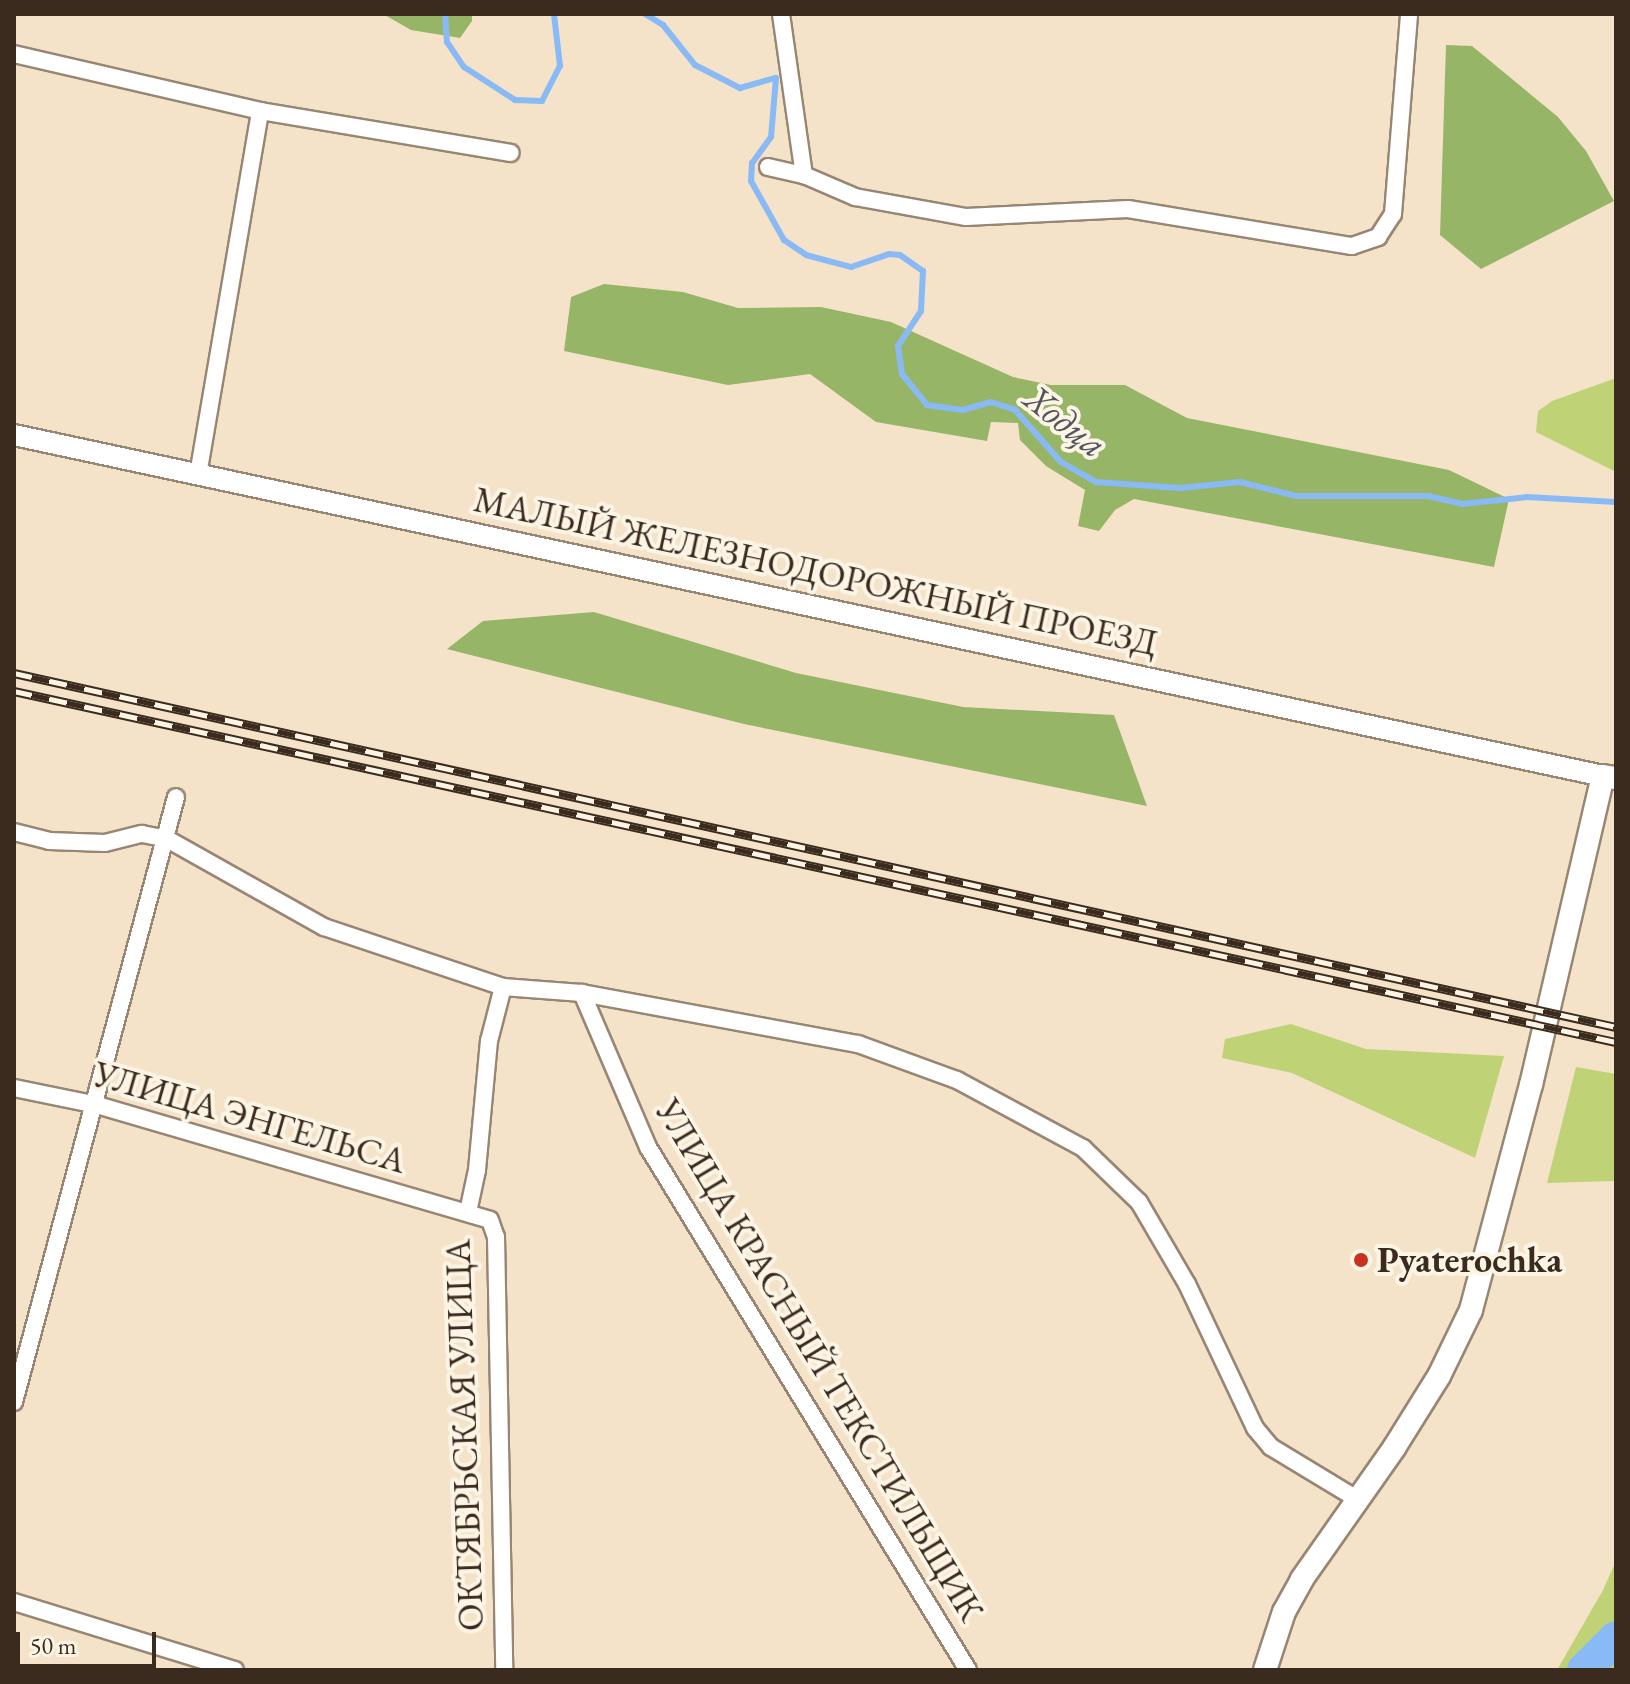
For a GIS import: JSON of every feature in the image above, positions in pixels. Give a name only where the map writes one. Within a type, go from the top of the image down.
[{"type":"main road","points":[[1265,1670],[1296,1590],[1360,1501],[1439,1376],[1471,1310],[1610,777]]},
{"type":"street","points":[[781,14],[804,175]]},
{"type":"street","points":[[768,167],[804,175],[855,197],[966,217],[1128,209],[1352,246],[1378,237],[1393,214],[1409,14]]},
{"type":"street","points":[[14,54],[260,111],[510,153]]},
{"type":"street","points":[[198,475],[260,111]]},
{"type":"street","name":"МАЛЫЙ ЖЕЛЕЗНОДОРОЖНЫЙ ПРОЕЗД","points":[[14,435],[1610,777]]},
{"type":"street","points":[[14,1402],[97,1105],[176,797]]},
{"type":"street","points":[[14,832],[49,841],[105,843],[142,834],[167,839],[324,927],[503,987],[582,993],[858,1044],[957,1080],[1083,1148],[1139,1202],[1187,1284],[1255,1428],[1271,1447],[1360,1501]]},
{"type":"street","points":[[468,1212],[489,1041],[503,987]]},
{"type":"street","name":"УЛИЦА КРАСНЫЙ ТЕКСТИЛЬЩИК","points":[[582,993],[648,1147],[968,1670]]},
{"type":"street","name":"УЛИЦА ЭНГЕЛЬСА","points":[[14,1088],[97,1105],[468,1212]]},
{"type":"street","name":"ОКТЯБРЬСКАЯ УЛИЦА","points":[[468,1212],[490,1220],[496,1237],[504,1670]]},
{"type":"street","points":[[14,1602],[235,1670]]},
{"type":"green space","points":[[383,14],[472,14],[472,21],[460,38],[411,30]]},
{"type":"green space","points":[[1446,45],[1472,46],[1558,117],[1586,151],[1614,201],[1481,269],[1440,235]]},
{"type":"green space","points":[[604,284],[683,292],[738,308],[821,307],[891,322],[1013,377],[1051,385],[1125,385],[1187,418],[1449,470],[1509,499],[1494,567],[1134,499],[1115,510],[1099,531],[1078,526],[1085,490],[1046,466],[1020,440],[1018,423],[991,422],[987,441],[876,422],[810,374],[728,385],[564,351],[571,297]]},
{"type":"green space","points":[[1616,378],[1616,472],[1536,432],[1538,411],[1552,401]]},
{"type":"green space","points":[[594,612],[796,673],[963,707],[1114,715],[1147,806],[744,724],[447,649],[483,621]]},
{"type":"green space","points":[[1291,1024],[1366,1049],[1504,1056],[1475,1158],[1292,1073],[1222,1058],[1225,1039]]},
{"type":"green space","points":[[1576,1067],[1616,1074],[1616,1181],[1547,1183]]},
{"type":"green space","points":[[1616,1561],[1616,1670],[1557,1670],[1603,1590]]},
{"type":"waterway","name":"Ходца","points":[[445,14],[447,42],[464,67],[515,100],[542,101],[560,66],[554,14]]},
{"type":"waterway","name":"Ходца","points":[[645,14],[663,25],[695,65],[740,88],[776,78],[771,137],[752,163],[751,181],[784,240],[806,255],[851,267],[889,254],[900,255],[923,271],[921,311],[898,346],[902,374],[927,405],[963,410],[991,402],[1015,410],[1061,462],[1096,482],[1180,488],[1240,482],[1296,496],[1428,496],[1462,504],[1527,497],[1616,502]]},
{"type":"waterway","points":[[1584,1670],[1616,1638]]},
{"type":"railway","points":[[14,673],[1616,1027]]},
{"type":"railway","points":[[14,691],[1616,1042]]},
{"type":"place","name":"Pyaterochka","points":[[1361,1260]]}]
